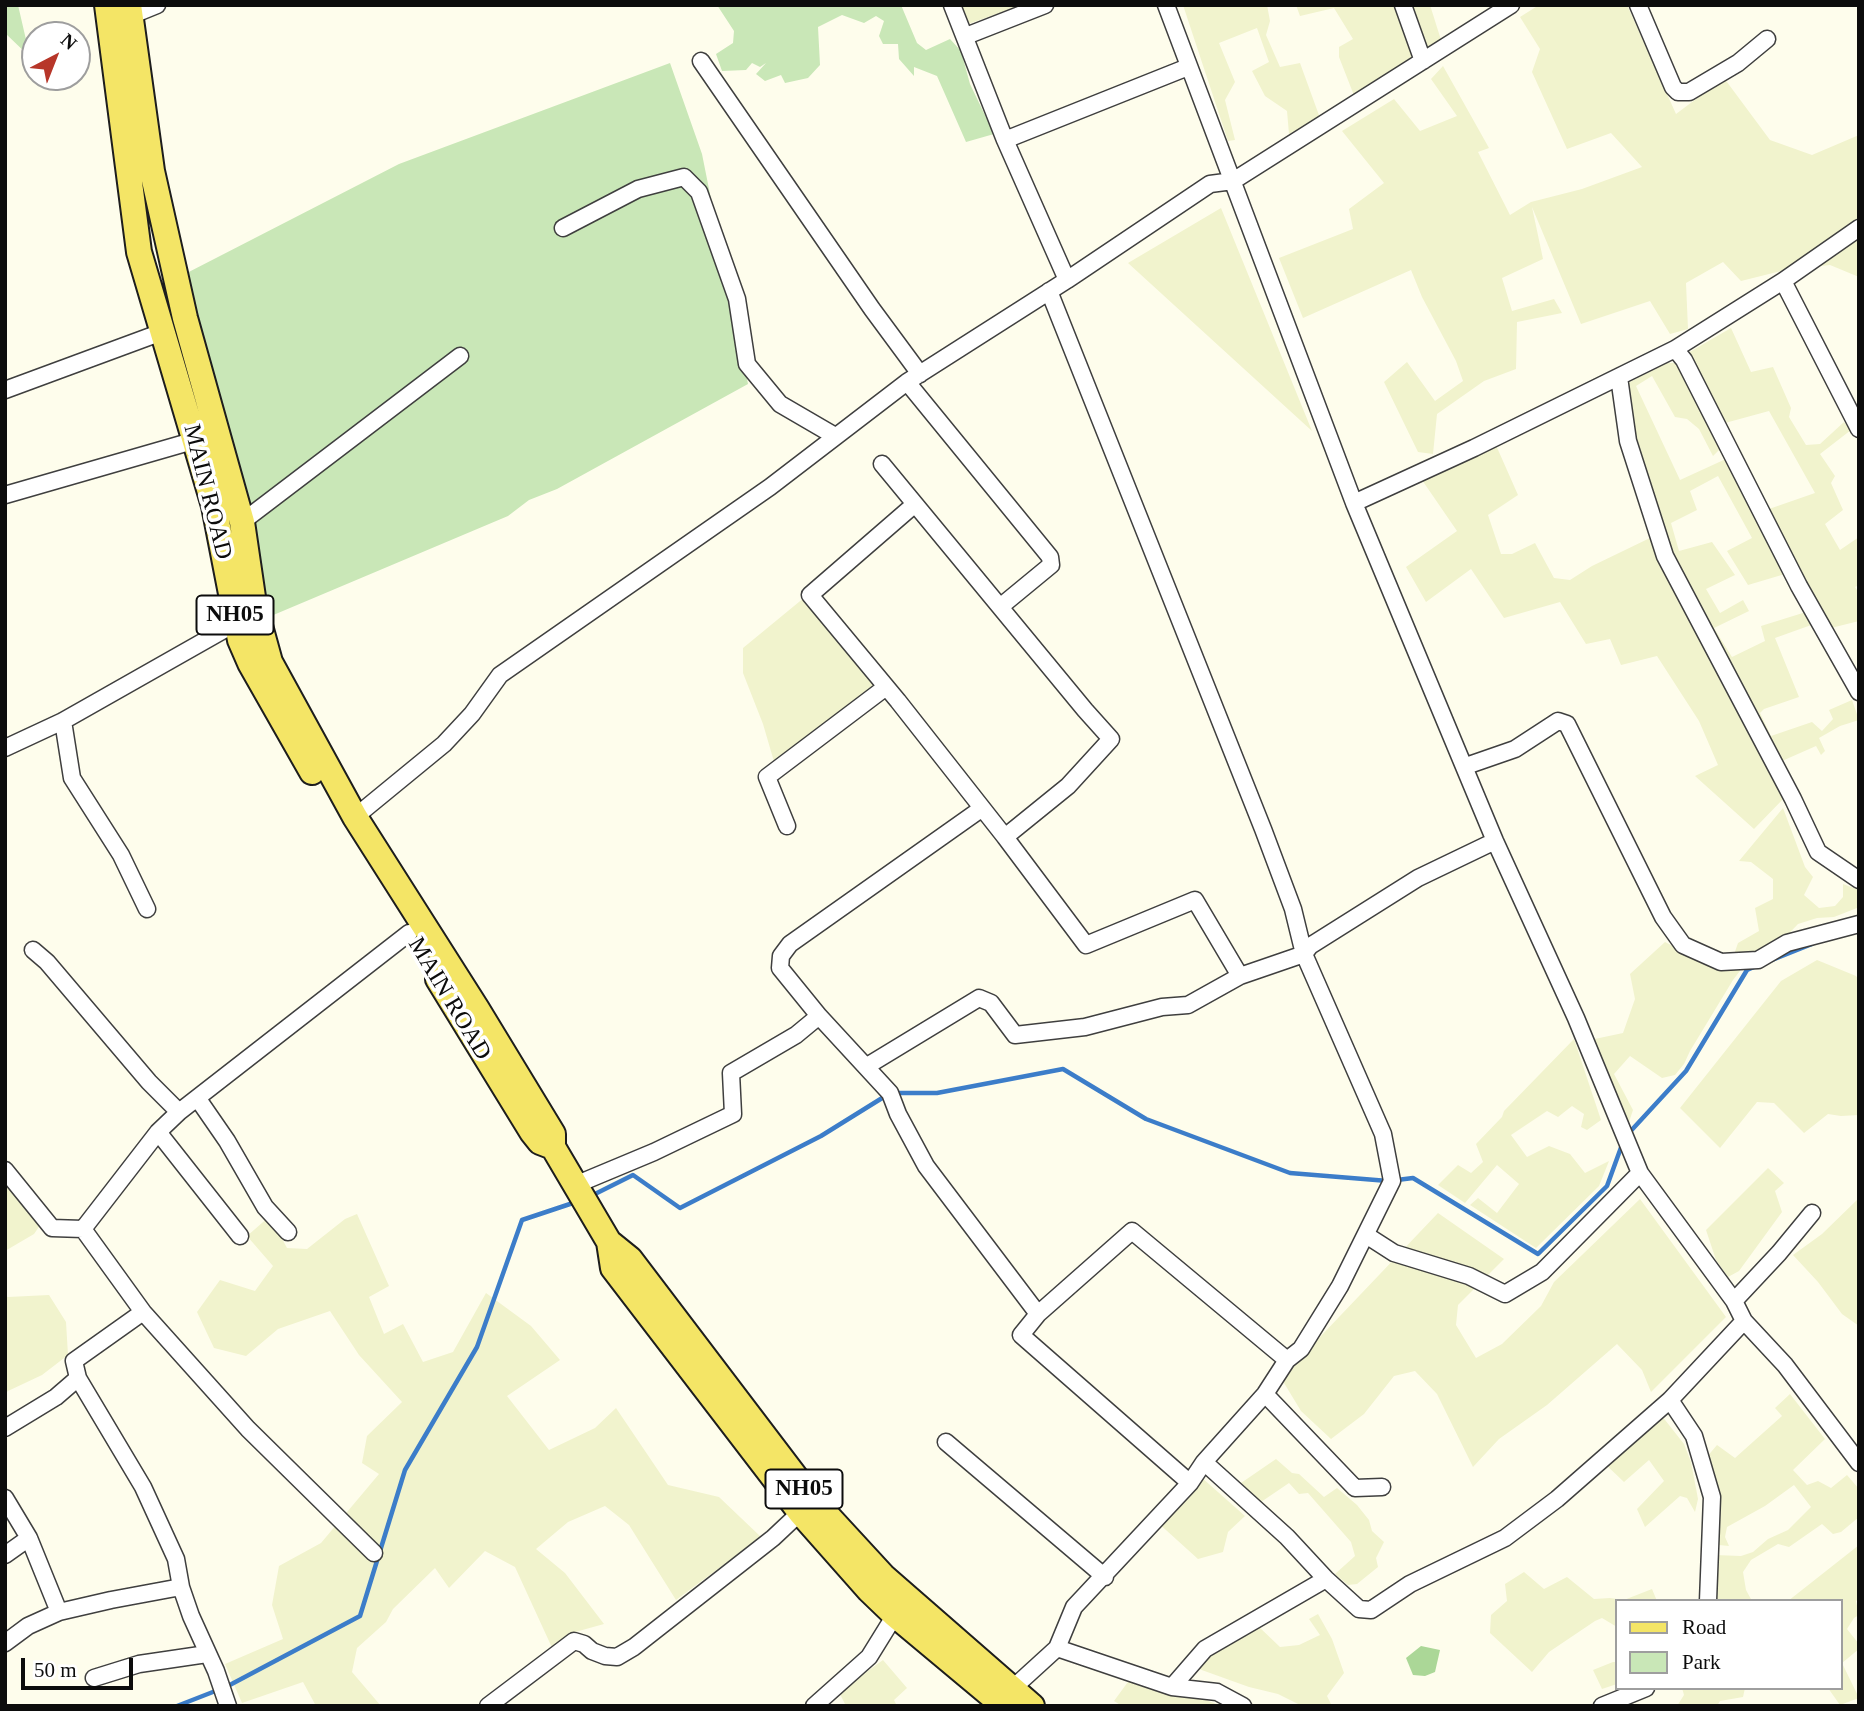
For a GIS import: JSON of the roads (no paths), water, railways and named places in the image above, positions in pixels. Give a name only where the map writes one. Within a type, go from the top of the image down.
[{"type":"main road","name":"MAIN ROAD","points":[[107,5],[139,252],[214,506],[240,640],[250,663],[408,933],[532,1132],[540,1142],[553,1147]]},
{"type":"main road","name":"NH05","points":[[130,11],[152,171],[185,318],[242,522],[254,604],[270,662],[355,817],[539,1110],[553,1134],[553,1147],[603,1232],[630,1259],[869,1590],[895,1615],[1008,1697],[1032,1706]]},
{"type":"main road","name":"NH05","points":[[806,1506],[1008,1697]]},
{"type":"street","points":[[130,11],[158,5]]},
{"type":"street","points":[[952,5],[1067,280]]},
{"type":"street","points":[[966,36],[1045,5]]},
{"type":"street","points":[[1166,5],[1354,503],[1466,766],[1495,841],[1576,1018],[1640,1173],[1734,1301],[1744,1321],[1785,1365],[1859,1463]]},
{"type":"street","points":[[1403,5],[1423,61]]},
{"type":"street","points":[[355,817],[444,744],[472,714],[500,675],[770,487],[914,378],[1210,184],[1233,181],[1511,5]]},
{"type":"street","points":[[1638,5],[1673,87],[1678,92],[1689,92],[1738,63],[1767,40]]},
{"type":"street","points":[[701,61],[868,303],[914,378],[1050,557],[1051,565],[1000,607]]},
{"type":"street","points":[[1006,139],[1188,67]]},
{"type":"street","points":[[563,229],[638,189],[684,177],[699,192],[737,299],[747,364],[780,404],[835,436]]},
{"type":"street","points":[[1354,503],[1675,349],[1783,281],[1859,228]]},
{"type":"street","points":[[1783,281],[1859,429]]},
{"type":"street","points":[[1008,1697],[1057,1648],[1074,1607],[1105,1577],[1190,1483],[1204,1462],[1265,1394],[1287,1360],[1301,1349],[1340,1286],[1392,1181],[1383,1134],[1304,954],[1293,909],[1263,828],[1049,291]]},
{"type":"street","points":[[5,390],[162,332]]},
{"type":"street","points":[[1675,349],[1684,360],[1799,586],[1859,692]]},
{"type":"street","points":[[242,522],[460,356]]},
{"type":"street","points":[[1619,377],[1628,441],[1665,556],[1793,799],[1818,852],[1859,880]]},
{"type":"street","points":[[5,495],[196,440]]},
{"type":"street","points":[[882,464],[1111,739],[1068,786],[1005,837]]},
{"type":"street","points":[[915,504],[810,595],[1005,837],[1086,945],[1195,900],[1240,976]]},
{"type":"street","points":[[5,748],[63,721],[236,623]]},
{"type":"street","points":[[788,826],[767,777],[886,687]]},
{"type":"street","points":[[63,721],[72,778],[121,855],[148,909]]},
{"type":"street","points":[[1466,766],[1515,749],[1558,721],[1567,724],[1663,916],[1683,945],[1721,961],[1758,960],[1787,943],[1859,924]]},
{"type":"street","points":[[981,808],[790,944],[780,956],[780,968],[819,1016],[890,1093],[898,1114],[926,1166],[1038,1314]]},
{"type":"street","points":[[867,1066],[979,998],[991,1003],[1015,1035],[1084,1027],[1162,1006],[1188,1005],[1240,976],[1304,954],[1310,946],[1418,878],[1495,841]]},
{"type":"street","points":[[83,1229],[158,1132],[179,1112],[408,933]]},
{"type":"street","points":[[33,950],[47,962],[141,1074],[179,1112]]},
{"type":"street","points":[[577,1188],[733,1114],[731,1073],[796,1035],[819,1016]]},
{"type":"street","points":[[198,1099],[228,1141],[265,1208],[288,1232]]},
{"type":"street","points":[[158,1132],[240,1236]]},
{"type":"street","points":[[5,1170],[52,1228],[83,1229]]},
{"type":"street","points":[[1366,1235],[1394,1253],[1469,1276],[1505,1294],[1542,1272],[1640,1173]]},
{"type":"street","points":[[1734,1301],[1812,1213]]},
{"type":"street","points":[[83,1229],[143,1312],[248,1429],[374,1553]]},
{"type":"street","points":[[1190,1483],[1021,1335],[1038,1314],[1132,1231],[1287,1360]]},
{"type":"street","points":[[143,1312],[74,1361],[78,1378],[143,1488],[176,1559],[181,1587],[228,1706]]},
{"type":"street","points":[[1204,1462],[1287,1537],[1326,1579],[1359,1609],[1371,1610],[1410,1584],[1505,1538],[1558,1499],[1670,1400],[1744,1321]]},
{"type":"street","points":[[5,1428],[56,1397],[78,1378]]},
{"type":"street","points":[[1265,1394],[1355,1488],[1382,1487]]},
{"type":"street","points":[[1670,1400],[1694,1436],[1712,1497],[1708,1599]]},
{"type":"street","points":[[946,1442],[1105,1577]]},
{"type":"street","points":[[5,1498],[29,1538],[60,1612]]},
{"type":"street","points":[[488,1706],[574,1641],[605,1657],[617,1657],[634,1647],[755,1552],[806,1506]]},
{"type":"street","points":[[5,1555],[29,1538]]},
{"type":"street","points":[[1172,1686],[1205,1649],[1326,1579]]},
{"type":"street","points":[[5,1643],[29,1626],[60,1612],[181,1587]]},
{"type":"street","points":[[814,1706],[869,1657],[895,1615]]},
{"type":"street","points":[[1057,1648],[1172,1686],[1217,1692],[1243,1706]]},
{"type":"street","points":[[94,1678],[139,1664],[207,1654]]},
{"type":"street","points":[[1602,1706],[1641,1690]]},
{"type":"waterway","points":[[1772,960],[1812,944]]},
{"type":"waterway","points":[[1628,1134],[1686,1071],[1747,970],[1754,967]]},
{"type":"waterway","points":[[895,1093],[937,1093],[1063,1069],[1146,1119],[1290,1173],[1388,1181]]},
{"type":"waterway","points":[[591,1196],[633,1175],[680,1208],[821,1136],[887,1095]]},
{"type":"waterway","points":[[1397,1180],[1413,1178],[1538,1254],[1607,1186],[1623,1142]]},
{"type":"waterway","points":[[226,1687],[360,1616],[405,1470],[477,1347],[522,1220],[576,1202]]},
{"type":"waterway","points":[[177,1706],[218,1690]]}]
